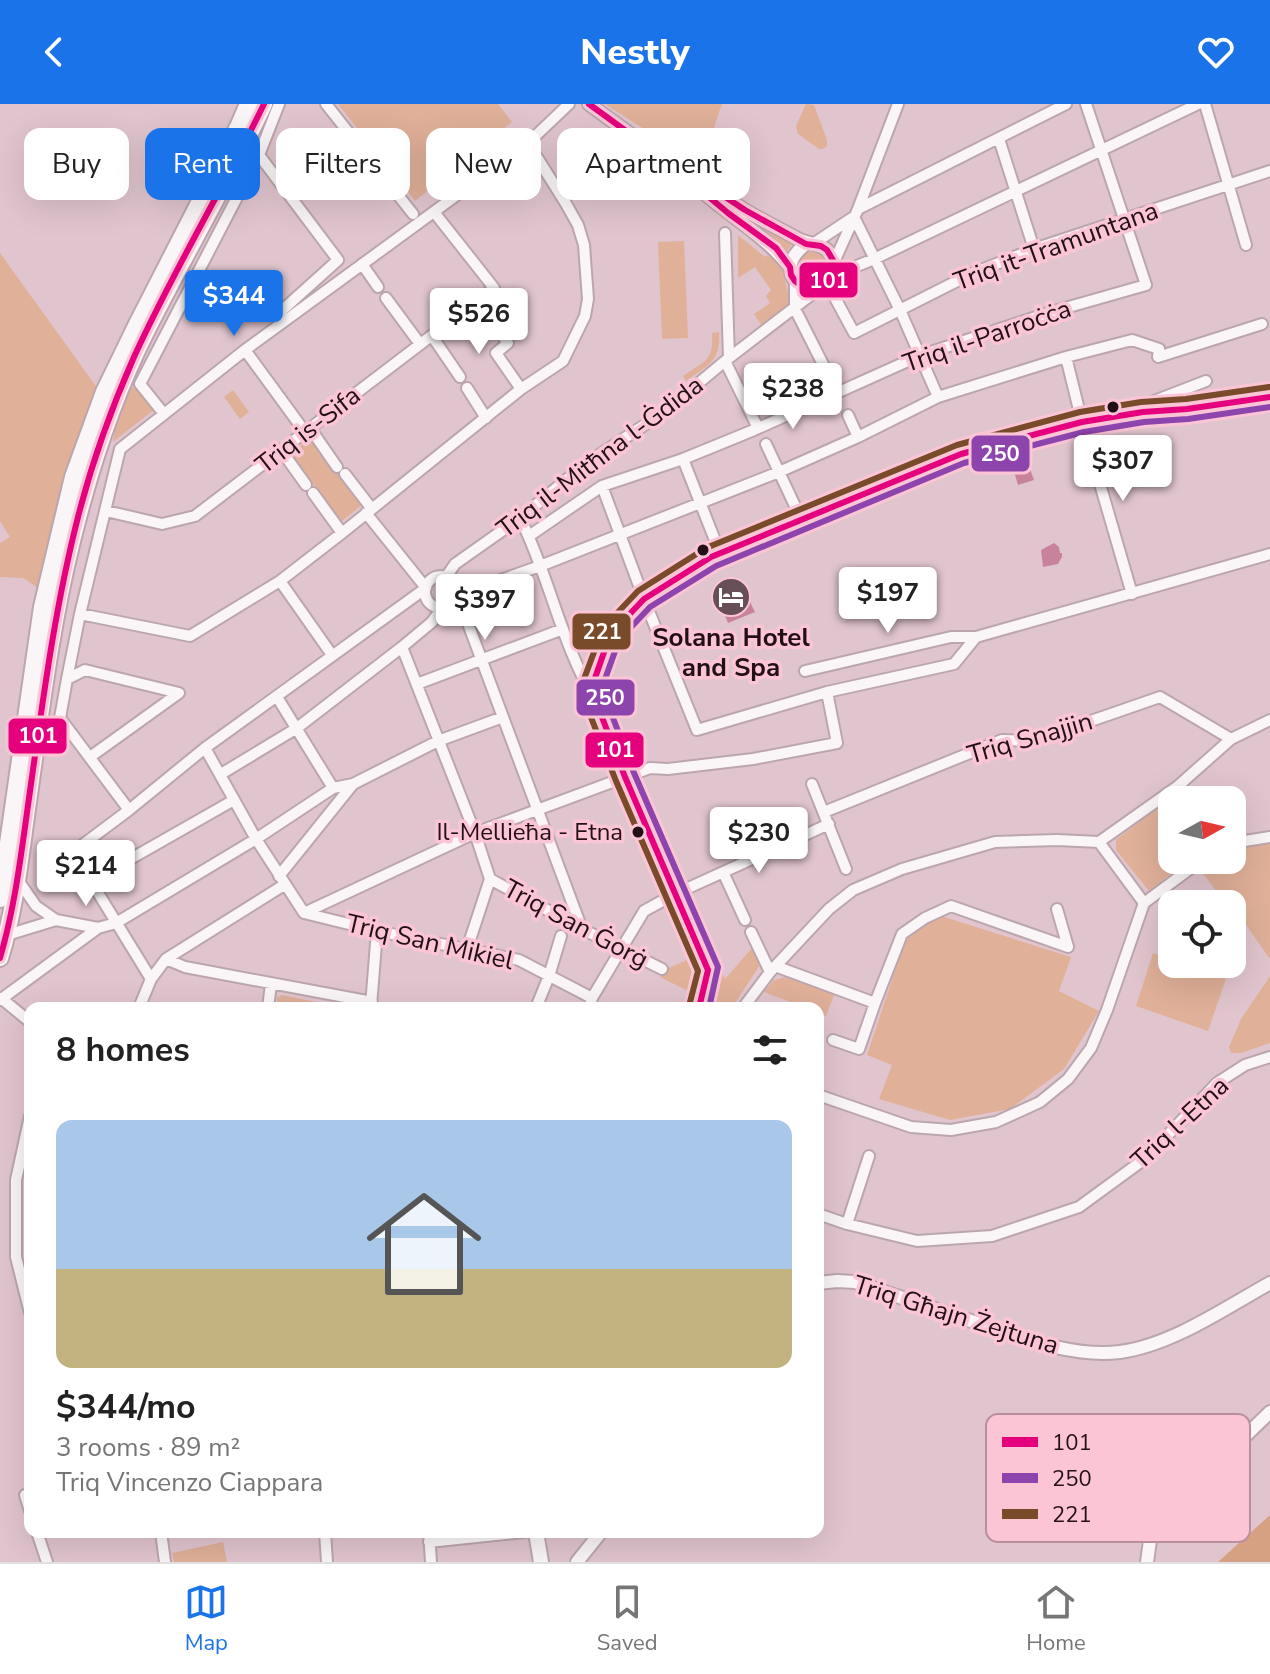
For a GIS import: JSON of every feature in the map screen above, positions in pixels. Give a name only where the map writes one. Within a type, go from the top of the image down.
[{"type":"highway","points":[[0,899],[42,607],[73,477],[104,392],[248,104]]},
{"type":"highway","points":[[0,958],[17,879],[56,610],[98,445],[146,332],[243,150],[264,104]]},
{"type":"main road","points":[[700,1002],[708,970],[595,699],[594,681],[610,635],[644,599],[711,557],[961,454],[1082,422],[1270,397]]},
{"type":"main road","points":[[537,1538],[541,1562]]},
{"type":"street","points":[[260,152],[279,104]]},
{"type":"street","points":[[326,104],[413,214]]},
{"type":"street","points":[[541,131],[569,104]]},
{"type":"street","points":[[589,104],[622,128]]},
{"type":"street","points":[[898,104],[856,213],[834,262],[834,270],[827,283],[807,289],[791,275],[793,255],[856,213],[1066,104]]},
{"type":"street","points":[[1086,104],[1124,220]]},
{"type":"street","name":"Triq il-Mitħna l-Ġdida","points":[[446,577],[455,564],[520,518],[588,462],[663,413],[827,283],[1198,104]]},
{"type":"street","points":[[1205,104],[1246,245]]},
{"type":"street","points":[[999,139],[1034,249]]},
{"type":"street","points":[[260,156],[338,260],[278,314]]},
{"type":"street","points":[[80,614],[190,636],[280,581],[521,389],[563,361],[585,316],[588,299],[584,245],[578,225],[541,164]]},
{"type":"street","name":"Triq it-Tramuntana","points":[[827,283],[854,333],[971,274],[1034,249],[1270,171]]},
{"type":"street","points":[[164,414],[140,384],[236,200]]},
{"type":"street","points":[[129,810],[60,718],[80,614],[120,449],[245,350],[450,200]]},
{"type":"street","points":[[712,200],[776,248],[790,267]]},
{"type":"street","points":[[730,200],[810,244],[827,250],[834,262]]},
{"type":"street","name":"Triq is-Sifa","points":[[106,511],[162,524],[195,516],[494,288],[434,212]]},
{"type":"street","points":[[856,213],[938,397]]},
{"type":"street","name":"Triq il-Parroċċa","points":[[529,536],[602,486],[683,459],[919,356],[1051,312],[1147,286],[1124,220]]},
{"type":"street","points":[[725,233],[727,360],[758,428]]},
{"type":"street","points":[[362,264],[378,287]]},
{"type":"street","points":[[795,281],[795,309],[837,392]]},
{"type":"street","points":[[386,298],[420,344]]},
{"type":"street","points":[[477,302],[508,343],[496,353],[521,389]]},
{"type":"street","points":[[245,350],[341,470],[426,588],[429,602],[442,608],[455,598],[779,472],[938,397],[1132,340],[1159,349],[1158,357],[1262,324]]},
{"type":"street","points":[[432,336],[460,377]]},
{"type":"street","points":[[1066,357],[1132,594]]},
{"type":"street","points":[[1143,412],[1149,403],[1206,381]]},
{"type":"street","points":[[467,388],[486,418]]},
{"type":"street","points":[[848,415],[858,437]]},
{"type":"street","points":[[766,444],[795,506]]},
{"type":"street","points":[[281,450],[342,533]]},
{"type":"street","points":[[683,459],[720,553]]},
{"type":"street","points":[[602,486],[697,730],[827,692],[954,664],[976,637]]},
{"type":"street","points":[[520,518],[563,629],[595,699]]},
{"type":"street","points":[[805,671],[951,637],[976,637],[1270,554]]},
{"type":"street","points":[[151,979],[73,852],[205,748],[426,588],[436,577],[446,577],[453,582],[455,598],[463,610],[582,929]]},
{"type":"street","points":[[280,581],[332,655]]},
{"type":"street","points":[[221,774],[297,728],[402,647],[432,622],[442,608]]},
{"type":"street","points":[[417,684],[563,629]]},
{"type":"street","points":[[402,647],[490,879],[467,949]]},
{"type":"street","points":[[67,679],[85,670],[179,693],[90,757]]},
{"type":"street","points":[[205,748],[256,839],[304,913],[475,833],[650,768],[668,769],[753,759],[837,743],[827,692]]},
{"type":"street","points":[[277,697],[333,788]]},
{"type":"street","name":"Triq Snajjin","points":[[824,812],[1002,740],[1033,741],[1160,697],[1231,739]]},
{"type":"street","points":[[24,1017],[1,999],[98,928],[116,923],[256,839],[333,788],[353,784],[438,741],[503,717]]},
{"type":"street","points":[[1178,786],[1231,739],[1270,720]]},
{"type":"street","points":[[141,1002],[151,979],[166,959],[282,880],[353,784]]},
{"type":"street","points":[[812,784],[846,869]]},
{"type":"street","points":[[90,882],[234,800]]},
{"type":"street","points":[[747,1002],[772,969],[829,909],[853,890],[902,869],[995,842],[1099,842],[1158,800]]},
{"type":"street","points":[[591,1002],[644,911],[829,824]]},
{"type":"street","points":[[1246,841],[1270,837]]},
{"type":"street","points":[[1099,842],[1144,903]]},
{"type":"street","points":[[723,872],[745,920]]},
{"type":"street","points":[[824,1097],[911,1127],[951,1130],[996,1122],[1040,1102],[1068,1079],[1091,1048],[1144,903],[1183,874]]},
{"type":"street","points":[[17,879],[36,906],[56,920],[98,928]]},
{"type":"street","name":"Triq San Ġorġ","points":[[490,879],[662,969]]},
{"type":"street","points":[[833,1040],[859,1049],[902,934],[925,918],[951,906],[1068,947],[1057,909]]},
{"type":"street","name":"Triq San Mikiel","points":[[304,913],[519,960],[588,1002]]},
{"type":"street","points":[[7,935],[56,920]]},
{"type":"street","points":[[371,1002],[377,931]]},
{"type":"street","points":[[751,932],[772,969],[875,1003]]},
{"type":"street","points":[[538,1002],[561,936]]},
{"type":"street","points":[[166,959],[185,967],[357,1002]]},
{"type":"street","points":[[269,1002],[271,984]]},
{"type":"street","name":"Triq l-Etna","points":[[824,1216],[917,1241],[992,1236],[1079,1207],[1146,1158],[1217,1083],[1245,1065],[1270,1057]]},
{"type":"street","points":[[24,1143],[16,1180],[16,1257],[24,1289]]},
{"type":"street","points":[[847,1224],[869,1156]]},
{"type":"street","name":"Triq Għajn Żejtuna","points":[[824,1282],[855,1282],[1040,1344],[1108,1352],[1154,1343],[1185,1330],[1270,1283]]},
{"type":"street","points":[[1250,1431],[1270,1412]]},
{"type":"street","points":[[39,1538],[47,1562]]},
{"type":"street","points":[[162,1538],[165,1562]]},
{"type":"street","points":[[325,1538],[327,1562]]},
{"type":"street","points":[[429,1538],[431,1562]]},
{"type":"street","points":[[577,1562],[596,1538]]},
{"type":"street","points":[[1147,1562],[1150,1542]]},
{"type":"shaded area","points":[[338,104],[498,104],[512,122],[505,128],[426,128],[426,192],[415,201],[410,195],[410,128],[357,128]]},
{"type":"shaded area","points":[[605,104],[722,104],[715,128],[642,128]]},
{"type":"shaded area","points":[[806,104],[814,105],[827,140],[827,146],[823,149],[798,134],[796,126]]},
{"type":"shaded area","points":[[721,200],[793,243],[787,251]]},
{"type":"shaded area","points":[[738,235],[782,268],[790,301],[788,309],[762,326],[754,314],[770,303],[766,296],[771,290],[755,267],[738,278]]},
{"type":"shaded area","points":[[684,241],[688,338],[662,339],[658,242]]},
{"type":"shaded area","points":[[813,251],[823,255],[827,265],[823,275],[813,279],[803,275],[799,265],[803,255]]},
{"type":"shaded area","points":[[0,253],[98,389],[38,588],[23,578],[0,577],[0,543],[10,537],[0,521]]},
{"type":"shaded area","points":[[719,332],[718,350],[712,362],[686,381],[683,376],[706,359],[711,349],[712,333]]},
{"type":"shaded area","points":[[131,387],[141,390],[155,409],[113,442],[115,429]]},
{"type":"shaded area","points":[[233,390],[249,412],[240,419],[224,397]]},
{"type":"shaded area","points":[[312,437],[363,504],[342,521],[290,454]]},
{"type":"shaded area","points":[[1028,464],[1034,480],[1018,485],[1013,468]]},
{"type":"shaded area","points":[[1054,543],[1062,557],[1058,564],[1043,567],[1041,550]]},
{"type":"shaded area","points":[[750,602],[755,612],[728,623],[724,613]]},
{"type":"shaded area","points":[[1158,808],[1158,874],[1170,874],[1149,891],[1116,850],[1116,840]]},
{"type":"shaded area","points":[[1270,843],[1269,958],[1246,924],[1246,890],[1215,890],[1203,874],[1246,874],[1246,847]]},
{"type":"shaded area","points":[[938,915],[1071,957],[1059,991],[1099,1011],[1064,1069],[1010,1109],[950,1120],[879,1099],[892,1065],[867,1055],[905,941]]},
{"type":"shaded area","points":[[752,948],[760,965],[736,1002],[709,1002],[711,949],[725,979]]},
{"type":"shaded area","points":[[1153,953],[1158,955],[1158,978],[1226,979],[1208,1031],[1136,1006]]},
{"type":"shaded area","points":[[696,956],[697,966],[690,992],[660,977],[664,970]]},
{"type":"shaded area","points":[[1270,976],[1270,1043],[1241,1053],[1231,1053],[1229,1047],[1241,1019]]},
{"type":"shaded area","points":[[785,977],[835,993],[826,1016],[824,1002],[790,1002],[764,992],[774,980]]},
{"type":"shaded area","points":[[282,995],[316,1002],[277,1002]]},
{"type":"shaded area","points":[[1270,1515],[1270,1562],[1218,1562],[1240,1542],[1250,1542],[1250,1533]]},
{"type":"shaded area","points":[[223,1542],[227,1562],[174,1562],[172,1553]]},
{"type":"transit line","name":"101","points":[[0,958],[18,875],[56,619],[89,476],[134,357],[264,104]]},
{"type":"transit line","name":"101","points":[[589,104],[622,128]]},
{"type":"transit line","name":"101","points":[[685,174],[806,244],[827,250],[834,262],[834,270],[827,283],[815,289],[795,281],[790,267],[776,248],[728,213],[685,174]]},
{"type":"transit line","name":"221","points":[[690,1002],[698,971],[585,702],[584,679],[603,628],[638,591],[706,548],[957,445],[1080,412],[1269,387]]},
{"type":"transit line","name":"101","points":[[700,1002],[708,970],[595,699],[594,681],[610,635],[644,599],[711,557],[961,454],[1082,422],[1270,397]]},
{"type":"transit line","name":"250","points":[[710,1002],[718,967],[634,773],[605,697],[604,682],[619,640],[650,607],[716,566],[964,463],[1084,432],[1270,407]]},
{"type":"place","name":"Solana Hotel and Spa","points":[[731,597]]},
{"type":"place","name":"Il-Mellieħa - Etna","points":[[638,832]]}]
